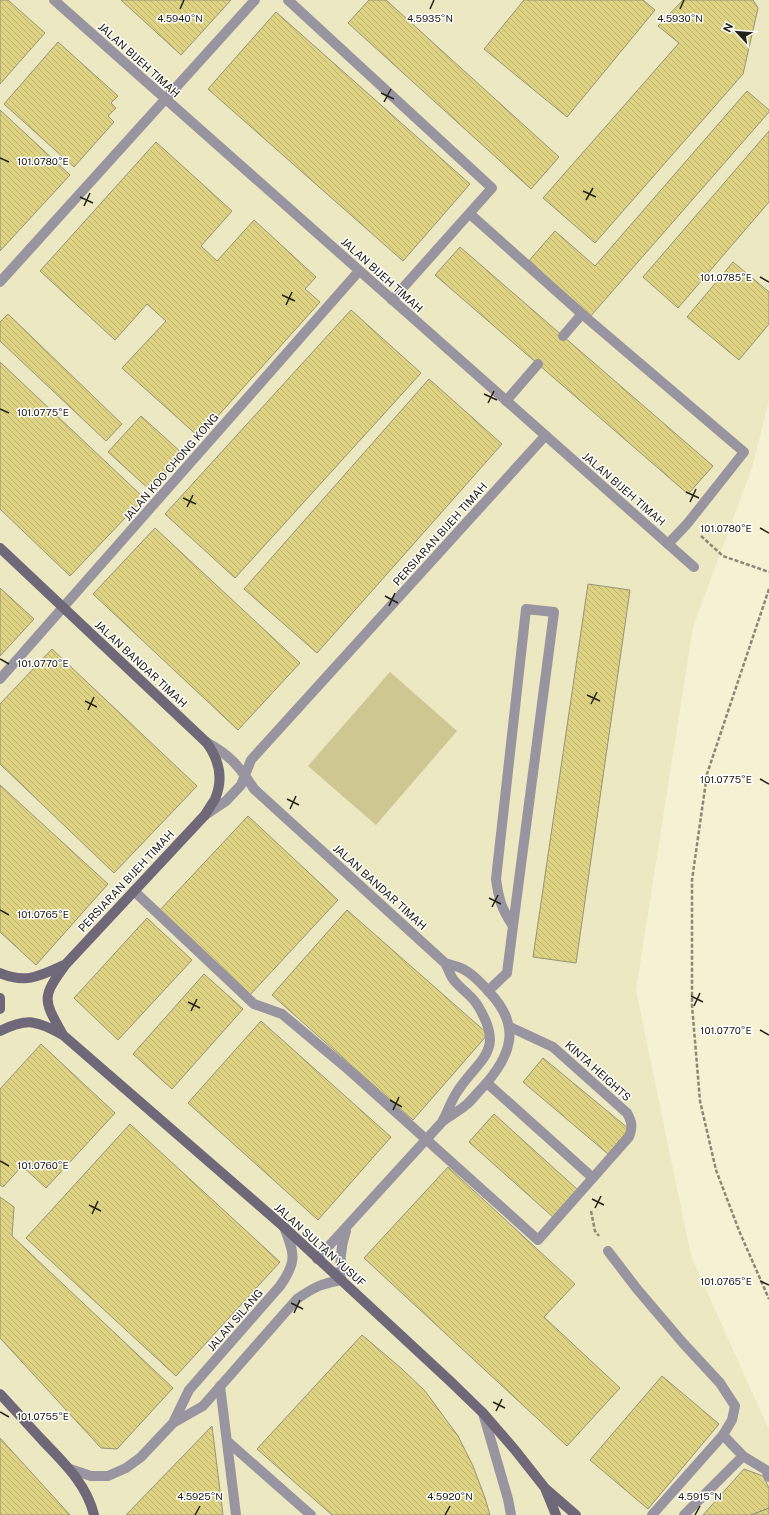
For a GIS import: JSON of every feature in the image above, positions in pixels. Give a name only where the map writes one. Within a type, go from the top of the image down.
[{"type":"main road","name":"JALAN BANDAR TIMAH","points":[[0,548],[206,742],[215,753],[220,779],[215,798],[205,815]]},
{"type":"main road","name":"PERSIARAN BIJEH TIMAH","points":[[66,964],[205,815]]},
{"type":"main road","points":[[0,973],[9,977],[23,979],[39,977],[66,964]]},
{"type":"main road","name":"JALAN SULTAN YUSUF","points":[[63,1034],[49,1009],[47,998],[50,986],[66,964]]},
{"type":"main road","points":[[0,998],[0,1009]]},
{"type":"main road","name":"JALAN SULTAN YUSUF","points":[[0,1031],[24,1022],[38,1022],[63,1034],[284,1227],[450,1381],[483,1413],[545,1488],[576,1515]]},
{"type":"main road","points":[[0,1394],[70,1470],[91,1501],[94,1515]]},
{"type":"main road","name":"JALAN SULTAN YUSUF","points":[[545,1488],[556,1515]]},
{"type":"street","name":"JALAN BIJEH TIMAH","points":[[54,0],[694,567]]},
{"type":"street","points":[[0,282],[255,0]]},
{"type":"street","points":[[288,0],[492,188],[392,300]]},
{"type":"street","points":[[470,214],[582,314],[744,452],[687,524],[668,544]]},
{"type":"street","name":"JALAN KOO CHONG KONG","points":[[0,679],[359,270]]},
{"type":"street","points":[[562,336],[582,314]]},
{"type":"street","points":[[506,401],[538,364]]},
{"type":"street","name":"PERSIARAN BIJEH TIMAH","points":[[205,815],[226,801],[241,785],[251,760],[545,436]]},
{"type":"street","points":[[318,1260],[443,1120],[466,1105],[487,1083],[504,1059],[509,1044],[510,1028],[506,1015],[499,1002],[488,991],[507,973],[554,612],[526,609],[496,879],[500,902],[513,926]]},
{"type":"street","name":"JALAN BANDAR TIMAH","points":[[206,742],[220,750],[240,767],[254,789],[445,963],[463,969],[488,991]]},
{"type":"street","points":[[134,891],[254,1004],[282,1014],[350,1071],[538,1240],[593,1178],[487,1083]]},
{"type":"street","points":[[443,1120],[456,1093],[488,1052],[491,1040],[489,1027],[475,1000],[453,979],[445,963]]},
{"type":"street","name":"KINTA HEIGHTS","points":[[510,1028],[553,1047],[628,1113],[632,1122],[632,1130],[629,1137],[593,1178]]},
{"type":"street","name":"JALAN SILANG","points":[[173,1423],[189,1390],[289,1274],[294,1260],[291,1245],[284,1227]]},
{"type":"street","points":[[341,1280],[341,1244],[347,1228]]},
{"type":"street","points":[[608,1251],[647,1301],[720,1383],[735,1406],[732,1420],[723,1434],[652,1515]]},
{"type":"street","name":"JALAN SILANG","points":[[70,1470],[91,1476],[108,1476],[126,1468],[141,1457],[173,1423],[203,1406],[298,1299],[308,1291],[320,1285],[341,1280]]},
{"type":"street","points":[[220,1386],[236,1515]]},
{"type":"street","points":[[483,1413],[508,1499],[511,1515]]},
{"type":"street","points":[[723,1434],[743,1456],[766,1470],[769,1477]]},
{"type":"street","points":[[227,1441],[311,1515]]},
{"type":"street","points":[[684,1515],[743,1456]]},
{"type":"path","points":[[687,524],[722,556],[769,572]]},
{"type":"path","points":[[769,589],[707,774],[692,880],[692,1005],[700,1101],[716,1170],[740,1233],[769,1299]]},
{"type":"path","points":[[593,1178],[590,1208],[596,1231],[608,1251]]},
{"type":"shaded area","points":[[0,0],[769,0],[769,400],[752,468],[693,627],[636,990],[691,1256],[769,1430],[769,1515],[0,1515]]},
{"type":"shaded area","points":[[390,672],[457,731],[376,825],[308,766]]},
{"type":"building","points":[[0,0],[8,0],[45,33],[0,84]]},
{"type":"building","points":[[121,0],[231,0],[181,55]]},
{"type":"building","points":[[369,0],[386,0],[559,157],[531,189],[348,23]]},
{"type":"building","points":[[524,0],[643,0],[655,10],[567,117],[484,49]]},
{"type":"building","points":[[683,0],[753,0],[758,8],[743,74],[595,243],[543,198],[679,43],[658,26]]},
{"type":"building","points":[[276,12],[470,184],[403,261],[208,89]]},
{"type":"building","points":[[58,42],[118,96],[111,103],[116,108],[108,116],[114,122],[74,167],[4,104]]},
{"type":"building","points":[[747,91],[769,110],[769,112],[589,318],[527,263],[555,231],[595,266]]},
{"type":"building","points":[[0,110],[70,175],[0,251]]},
{"type":"building","points":[[769,131],[769,202],[678,308],[643,277]]},
{"type":"building","points":[[156,142],[232,211],[201,246],[217,261],[254,220],[316,277],[305,289],[320,302],[199,437],[122,368],[166,321],[147,304],[115,340],[40,271]]},
{"type":"building","points":[[460,247],[713,466],[688,494],[435,275]]},
{"type":"building","points":[[733,262],[769,292],[769,324],[739,360],[687,317]]},
{"type":"building","points":[[351,310],[421,373],[235,578],[165,514]]},
{"type":"building","points":[[8,314],[122,424],[106,441],[0,341],[0,322]]},
{"type":"building","points":[[0,362],[144,498],[70,576],[0,509]]},
{"type":"building","points":[[429,379],[502,444],[317,653],[244,589]]},
{"type":"building","points":[[141,416],[183,454],[150,490],[108,452]]},
{"type":"building","points":[[155,528],[300,663],[238,730],[93,594]]},
{"type":"building","points":[[588,584],[630,590],[576,963],[533,957]]},
{"type":"building","points":[[0,588],[34,619],[0,656]]},
{"type":"building","points":[[52,649],[197,786],[114,873],[0,764],[0,704]]},
{"type":"building","points":[[0,785],[108,884],[36,965],[0,932]]},
{"type":"building","points":[[248,816],[338,900],[249,996],[159,911]]},
{"type":"building","points":[[347,910],[488,1034],[413,1120],[272,995]]},
{"type":"building","points":[[147,918],[192,960],[118,1040],[74,998]]},
{"type":"building","points":[[204,974],[243,1009],[172,1089],[133,1054]]},
{"type":"building","points":[[261,1021],[391,1137],[318,1220],[188,1103]]},
{"type":"building","points":[[41,1044],[115,1113],[46,1188],[22,1166],[3,1187],[0,1185],[0,1089]]},
{"type":"building","points":[[543,1058],[629,1129],[608,1154],[523,1082]]},
{"type":"building","points":[[494,1114],[578,1190],[554,1218],[469,1142]]},
{"type":"building","points":[[130,1124],[280,1262],[176,1376],[26,1238]]},
{"type":"building","points":[[448,1167],[575,1284],[544,1317],[620,1388],[567,1446],[364,1258]]},
{"type":"building","points":[[0,1197],[14,1207],[12,1236],[173,1388],[117,1449],[101,1448],[0,1338]]},
{"type":"building","points":[[362,1335],[425,1391],[458,1436],[473,1466],[490,1515],[332,1515],[257,1449]]},
{"type":"building","points":[[662,1376],[719,1424],[648,1509],[590,1460]]},
{"type":"building","points":[[212,1426],[223,1515],[126,1515]]},
{"type":"building","points":[[0,1438],[70,1515],[0,1515]]},
{"type":"building","points":[[744,1469],[763,1476],[769,1488],[769,1508],[751,1515],[703,1515]]},
{"type":"building","points":[[769,1508],[769,1515],[751,1515]]}]
